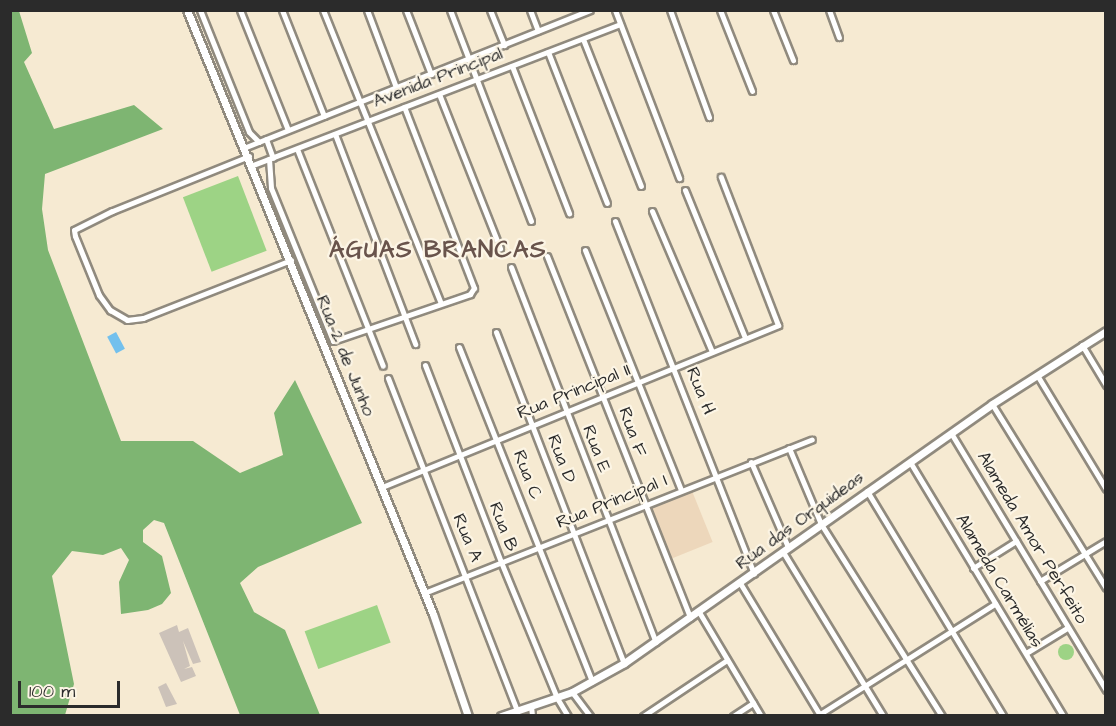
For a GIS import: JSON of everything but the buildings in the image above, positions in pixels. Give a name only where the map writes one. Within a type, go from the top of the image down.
[{"type":"street","name":"Rua 2 de Junho","points":[[187,10],[246,147],[382,486],[424,593],[468,716]]},
{"type":"street","points":[[200,10],[249,132],[259,142]]},
{"type":"street","points":[[240,10],[288,130]]},
{"type":"street","points":[[282,10],[324,116]]},
{"type":"street","points":[[323,10],[440,301]]},
{"type":"street","points":[[367,10],[396,87]]},
{"type":"street","points":[[406,10],[430,74]]},
{"type":"street","points":[[450,10],[531,221]]},
{"type":"street","points":[[490,10],[504,45]]},
{"type":"street","points":[[530,10],[538,31]]},
{"type":"street","name":"Avenida Principal","points":[[246,147],[504,45],[573,14],[590,10]]},
{"type":"street","points":[[615,10],[678,178]]},
{"type":"street","points":[[670,10],[709,117]]},
{"type":"street","points":[[720,10],[752,91]]},
{"type":"street","points":[[773,10],[793,60]]},
{"type":"street","points":[[829,10],[839,37]]},
{"type":"street","name":"Avenida Principal","points":[[253,165],[620,24]]},
{"type":"street","points":[[582,39],[641,186]]},
{"type":"street","points":[[548,52],[607,203]]},
{"type":"street","points":[[512,66],[568,213]]},
{"type":"street","points":[[439,94],[500,248]]},
{"type":"street","points":[[266,139],[271,159],[272,188],[333,341],[440,301],[470,294],[474,288],[404,107]]},
{"type":"street","points":[[335,134],[415,344]]},
{"type":"street","points":[[297,148],[383,366]]},
{"type":"street","points":[[249,156],[112,211],[74,232],[99,296],[110,310],[128,320],[143,318],[291,260]]},
{"type":"street","name":"Rua Principal II","points":[[382,486],[778,325],[721,177]]},
{"type":"street","points":[[685,190],[746,338]]},
{"type":"street","points":[[652,211],[712,352]]},
{"type":"street","name":"Rua H","points":[[615,221],[718,476],[754,574]]},
{"type":"street","points":[[585,250],[681,490]]},
{"type":"street","name":"Rua F","points":[[547,256],[603,396],[643,505],[690,618]]},
{"type":"street","name":"Rua E","points":[[511,267],[565,412],[656,642]]},
{"type":"street","name":"Rua das Orquideas","points":[[501,716],[572,692],[624,663],[754,574],[867,491],[992,404],[1106,331]]},
{"type":"street","name":"Rua D","points":[[496,332],[624,663]]},
{"type":"street","points":[[1082,345],[1106,385]]},
{"type":"street","name":"Rua C","points":[[459,347],[592,682]]},
{"type":"street","name":"Rua B","points":[[425,365],[501,562],[557,698],[568,716]]},
{"type":"street","points":[[1037,375],[1106,489]]},
{"type":"street","name":"Rua A","points":[[388,378],[422,470],[467,576],[517,710]]},
{"type":"street","points":[[992,404],[1106,588]]},
{"type":"street","name":"Alameda Amor Perfeito","points":[[951,433],[1106,690]]},
{"type":"street","name":"Rua Principal I","points":[[424,593],[812,439]]},
{"type":"street","points":[[789,448],[821,524],[942,716]]},
{"type":"street","points":[[751,462],[786,550],[883,716]]},
{"type":"street","name":"Alameda Carmélias","points":[[910,462],[1063,716]]},
{"type":"street","points":[[867,491],[1003,716]]},
{"type":"street","points":[[973,568],[1016,541]]},
{"type":"street","points":[[1040,580],[1106,541]]},
{"type":"street","points":[[740,583],[820,715],[995,604]]},
{"type":"street","points":[[699,612],[761,716]]},
{"type":"street","points":[[1026,653],[1067,628]]},
{"type":"street","points":[[643,716],[728,660]]},
{"type":"street","points":[[572,692],[590,716]]},
{"type":"street","points":[[733,716],[753,703]]},
{"type":"street","points":[[531,706],[531,716]]},
{"type":"shaded area","points":[[692,491],[713,542],[672,558],[651,507]]},
{"type":"shaded area","points":[[177,625],[179,632],[188,628],[201,662],[193,664],[183,641],[190,666],[184,669],[192,667],[196,676],[181,682],[159,633]]},
{"type":"shaded area","points":[[166,683],[177,704],[166,707],[158,687]]},
{"type":"green space","points":[[10,11],[19,11],[32,53],[24,62],[54,129],[134,105],[163,129],[45,174],[42,209],[48,250],[121,441],[193,441],[240,473],[283,455],[274,413],[295,380],[362,523],[258,567],[240,583],[254,612],[285,630],[320,715],[240,715],[164,523],[154,520],[143,530],[143,542],[162,556],[171,593],[162,604],[148,610],[121,614],[119,582],[129,560],[121,548],[103,555],[72,551],[52,576],[74,684],[65,715],[11,715]]},
{"type":"green space","points":[[238,176],[267,251],[212,272],[183,197]]},
{"type":"green space","points":[[377,605],[391,643],[318,669],[305,631]]},
{"type":"green space","points":[[1066,644],[1074,652],[1066,660],[1058,652]]},
{"type":"water","points":[[116,332],[125,349],[116,353],[107,337]]},
{"type":"district","name":"ÁGUAS BRANCAS","points":[[438,251]]}]
